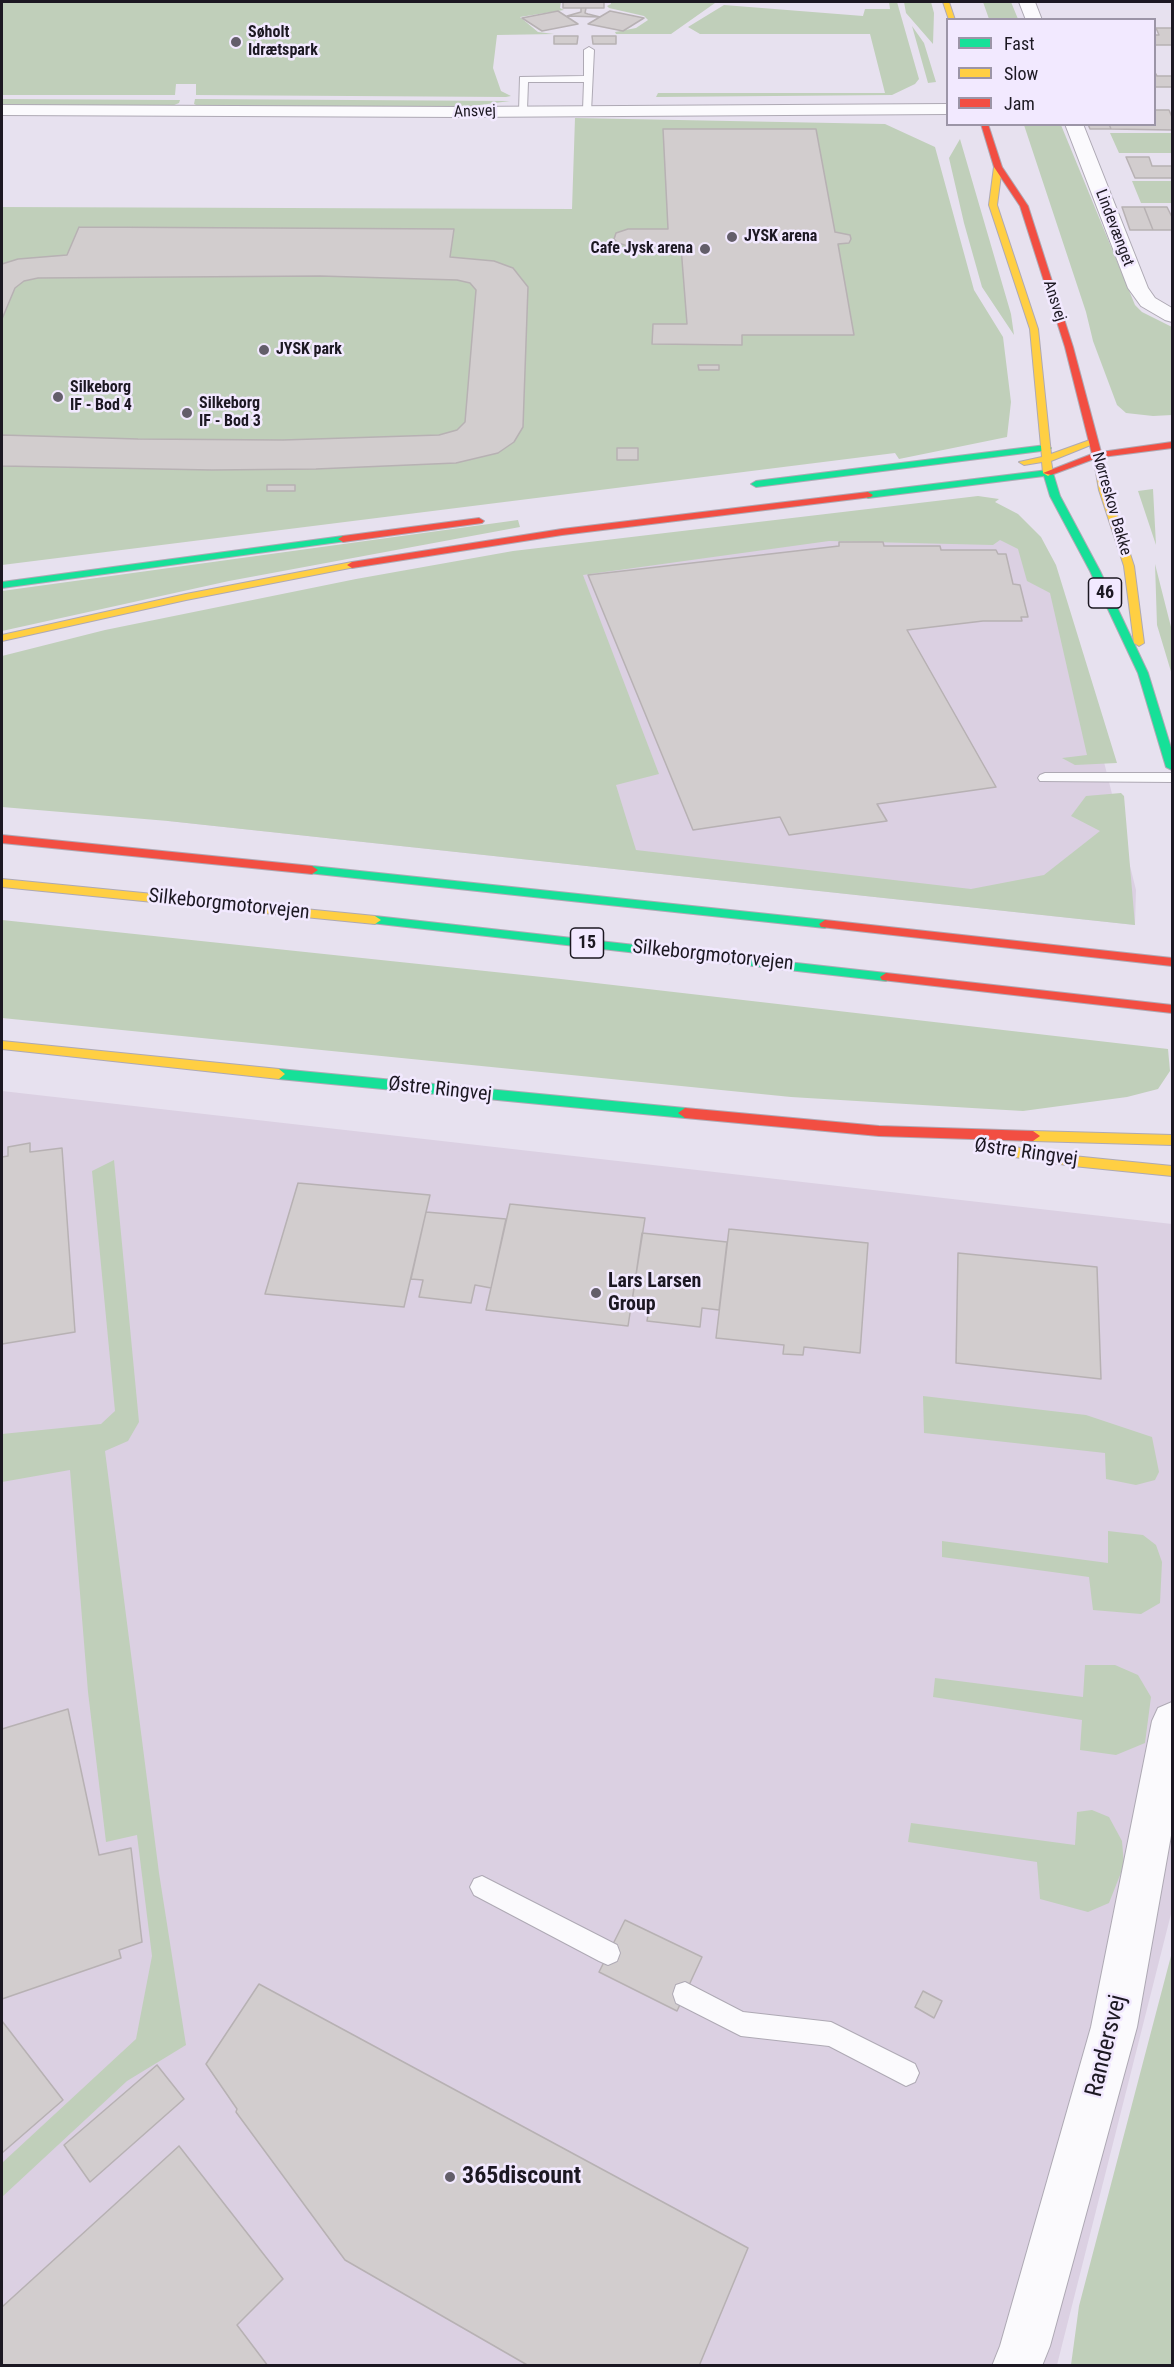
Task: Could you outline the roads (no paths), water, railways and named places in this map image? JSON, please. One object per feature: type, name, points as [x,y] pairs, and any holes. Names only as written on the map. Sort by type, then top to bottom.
[{"type":"main road","points":[[946,2],[951,18]]},
{"type":"main road","name":"Ansvej","points":[[985,126],[998,167],[1024,206],[1069,347],[1097,454]]},
{"type":"main road","name":"Ansvej","points":[[998,167],[993,205],[1034,329],[1047,460]]},
{"type":"main road","points":[[746,486],[1097,454],[1173,433]]},
{"type":"main road","points":[[2,638],[290,576],[406,555],[790,494],[1173,445]]},
{"type":"main road","points":[[1097,454],[1173,457]]},
{"type":"main road","name":"Nørreskov Bakke","points":[[1097,454],[1104,490],[1129,566],[1143,673]]},
{"type":"main road","name":"Nørreskov Bakke","points":[[1047,460],[1055,496],[1095,571],[1143,673],[1169,740],[1173,767]]},
{"type":"main road","points":[[2,585],[498,519]]},
{"type":"main road","name":"15","points":[[2,839],[590,897],[1173,962]]},
{"type":"main road","name":"Silkeborgmotorvejen","points":[[2,883],[448,927],[1173,1009]]},
{"type":"main road","name":"Østre Ringvej","points":[[2,1045],[515,1098],[879,1131],[1173,1140]]},
{"type":"main road","name":"Østre Ringvej","points":[[879,1131],[1073,1161],[1173,1172]]},
{"type":"street","points":[[1027,2],[1033,18]]},
{"type":"street","name":"Ansvej","points":[[2,110],[461,112],[946,109]]},
{"type":"street","name":"Lindevænget","points":[[1075,126],[1138,288],[1148,302],[1173,316]]},
{"type":"street","name":"Randersvej","points":[[1017,2366],[1025,2346],[1114,2027],[1173,1721]]},
{"type":"lane","points":[[588,110],[590,50]]},
{"type":"lane","points":[[522,110],[523,79],[588,79]]},
{"type":"lane","points":[[1045,778],[1173,778]]},
{"type":"lane","points":[[482,1887],[608,1953]]},
{"type":"lane","points":[[685,1994],[741,2024],[831,2034],[906,2073]]},
{"type":"place","name":"Søholt Idrætspark","points":[[236,42]]},
{"type":"place","name":"JYSK arena","points":[[732,237]]},
{"type":"place","name":"Cafe Jysk arena","points":[[705,249]]},
{"type":"place","name":"JYSK park","points":[[264,350]]},
{"type":"place","name":"Silkeborg IF - Bod 4","points":[[58,397]]},
{"type":"place","name":"Silkeborg IF - Bod 3","points":[[187,413]]},
{"type":"place","name":"Lars Larsen Group","points":[[596,1293]]},
{"type":"place","name":"365discount","points":[[450,2177]]}]
